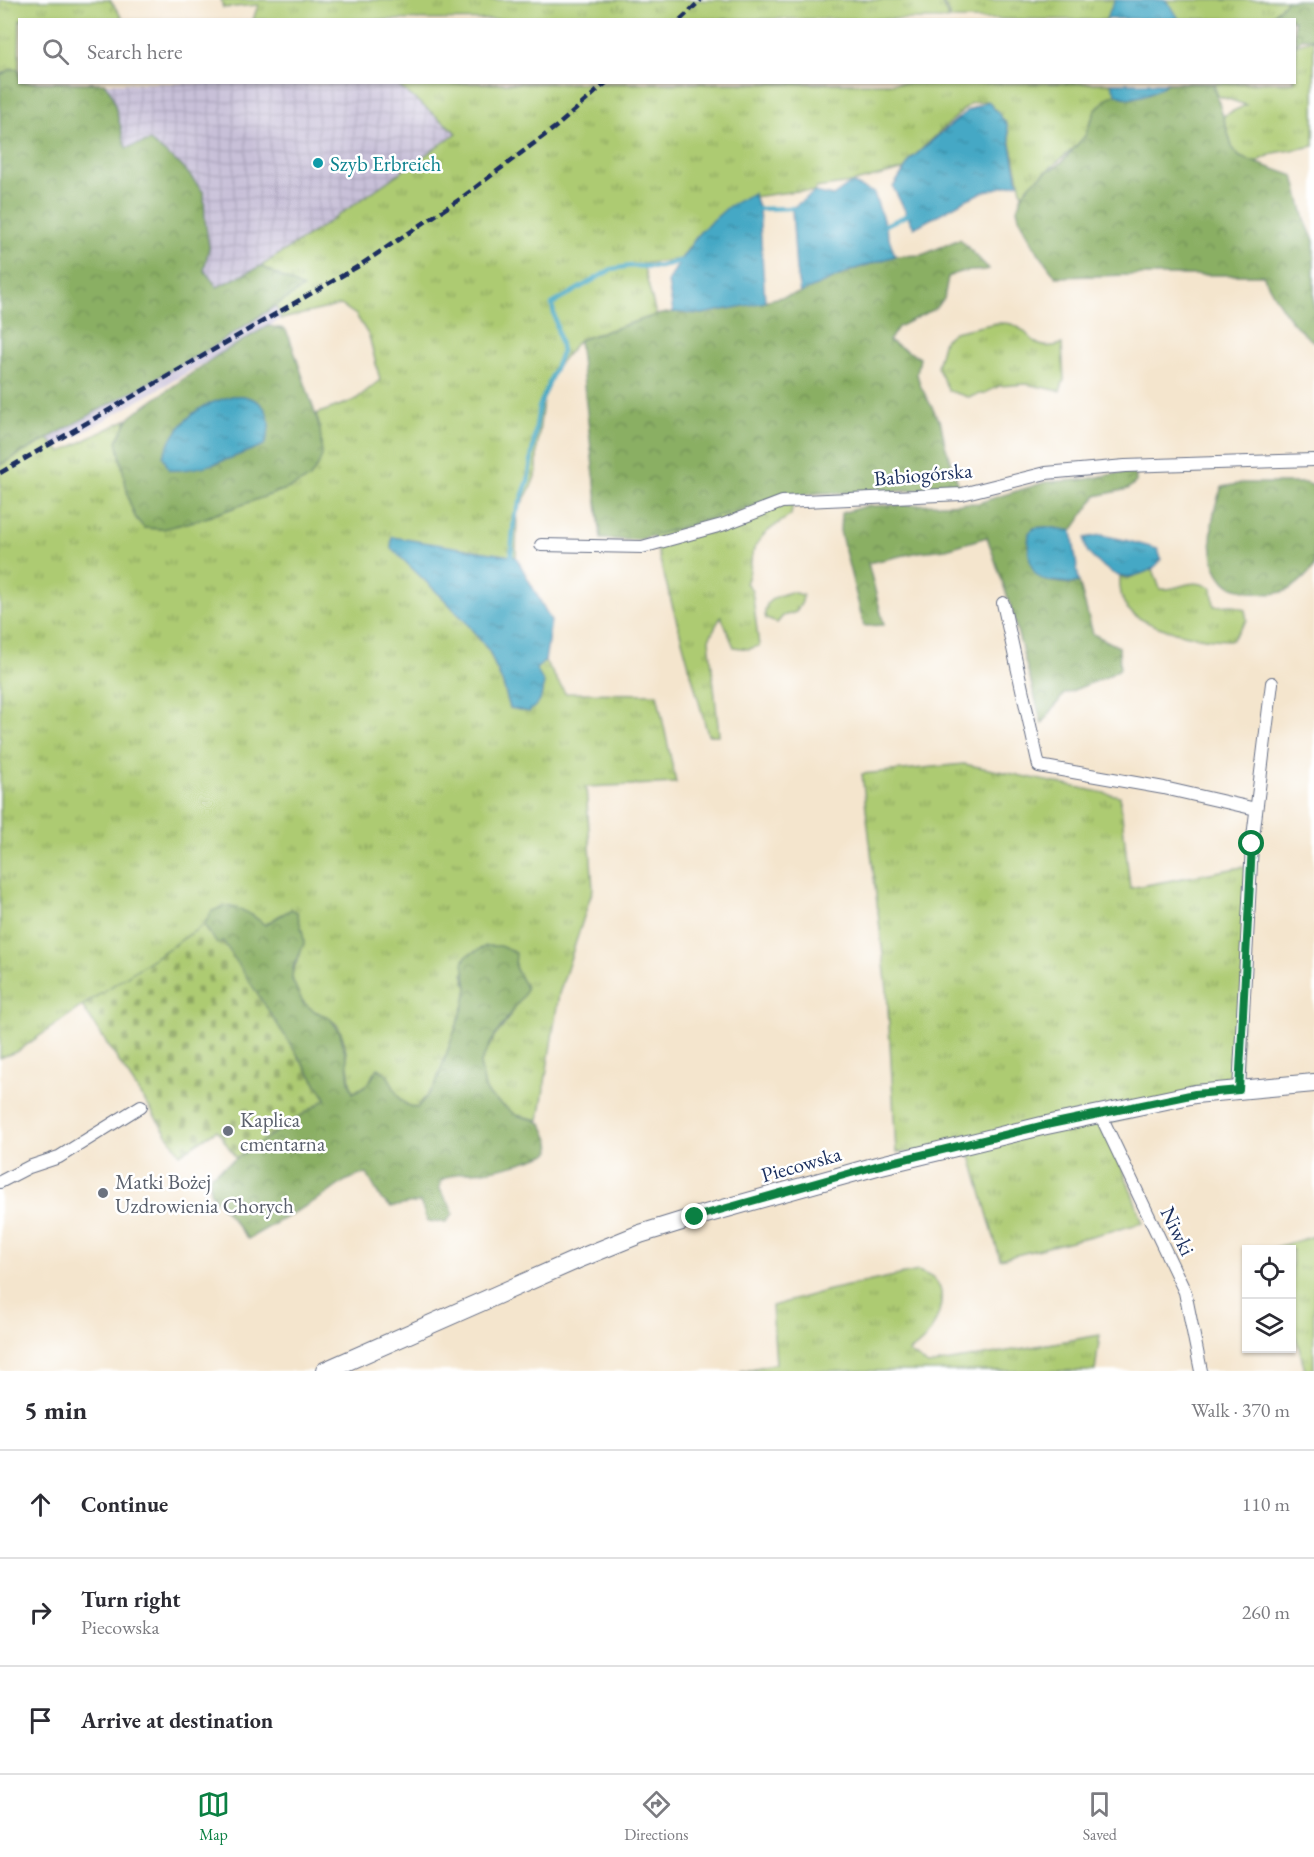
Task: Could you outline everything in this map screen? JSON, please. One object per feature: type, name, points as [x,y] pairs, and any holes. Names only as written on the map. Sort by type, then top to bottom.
[{"type":"street","name":"Babiogórska","points":[[541,545],[642,547],[722,525],[782,502],[962,494],[1046,473],[1125,466],[1314,460]]},
{"type":"street","points":[[1003,603],[1039,766],[1164,788],[1256,809]]},
{"type":"street","points":[[1239,1090],[1252,844],[1272,683]]},
{"type":"street","name":"Piecowska","points":[[325,1371],[576,1260],[640,1234],[695,1217],[876,1166],[1041,1126],[1195,1094],[1314,1083]]},
{"type":"street","points":[[0,1182],[29,1167],[59,1157],[141,1106]]},
{"type":"street","name":"Niwki","points":[[1100,1114],[1185,1292],[1201,1371]]},
{"type":"shaded area","points":[[105,84],[396,84],[458,133],[261,266],[217,287],[204,270],[209,247],[204,193],[126,148],[112,94]]},
{"type":"shaded area","points":[[275,307],[281,319],[0,480],[0,466],[214,346]]},
{"type":"green space","points":[[0,0],[110,0],[122,18],[18,18],[18,69],[12,69],[0,75]]},
{"type":"green space","points":[[221,0],[940,0],[949,18],[254,18],[258,5],[223,8]]},
{"type":"green space","points":[[942,0],[1115,0],[1107,18],[951,18]]},
{"type":"green space","points":[[1164,0],[1287,0],[1271,18],[1177,18]]},
{"type":"green space","points":[[1287,0],[1314,0],[1314,39],[1303,38],[1296,43],[1296,18],[1270,18]]},
{"type":"green space","points":[[1314,39],[1314,146],[1274,153],[1255,163],[1240,157],[1233,150],[1223,116],[1246,105],[1218,96],[1213,84],[1296,84],[1296,45]]},
{"type":"green space","points":[[12,69],[18,69],[18,84],[105,84],[112,94],[126,148],[150,141],[183,167],[204,193],[209,247],[204,270],[217,287],[261,266],[303,288],[214,346],[0,465],[0,75]]},
{"type":"green space","points":[[396,84],[1111,84],[1116,94],[1095,111],[1085,136],[1074,148],[1031,184],[1022,195],[1007,124],[987,101],[971,103],[911,159],[905,169],[851,183],[816,188],[815,192],[797,191],[745,198],[700,232],[681,259],[643,264],[656,315],[579,340],[557,366],[543,401],[537,449],[537,471],[517,512],[516,557],[392,538],[392,548],[465,621],[489,651],[510,708],[535,669],[545,661],[565,693],[657,694],[676,783],[586,787],[593,889],[559,994],[539,1120],[516,1115],[490,1096],[485,1088],[480,1064],[494,1037],[503,1027],[526,988],[515,967],[515,953],[463,974],[467,988],[464,1005],[435,1086],[417,1108],[406,1104],[373,1074],[369,1083],[353,1093],[341,1032],[330,1019],[313,1010],[302,1000],[293,981],[292,974],[303,943],[302,934],[298,923],[282,914],[265,925],[252,915],[212,911],[204,925],[18,1051],[0,1058],[0,465],[48,439],[61,452],[128,419],[117,441],[144,528],[163,529],[202,519],[292,487],[320,428],[316,414],[355,400],[380,380],[369,336],[356,315],[341,305],[281,319],[261,266],[457,133]]},
{"type":"green space","points":[[1166,84],[1213,84],[1233,150],[1240,157],[1294,176],[1305,220],[1314,241],[1314,342],[1291,320],[1263,275],[1056,277],[1035,248],[1017,209],[1022,195],[1031,184],[1060,164],[1085,136],[1095,111],[1107,98],[1116,94],[1128,98],[1155,91]]},
{"type":"green space","points":[[960,239],[989,269],[963,272],[948,277],[944,299],[934,309],[898,327],[889,341],[920,358],[917,374],[920,385],[941,424],[945,445],[959,486],[876,493],[820,493],[778,498],[639,540],[601,539],[579,340],[656,315],[673,312],[703,314],[800,293],[855,269],[895,256],[922,255]]},
{"type":"green space","points":[[996,323],[1018,327],[1038,344],[1044,346],[1062,344],[1064,380],[1060,391],[1026,384],[999,386],[985,393],[968,397],[949,391],[937,367],[944,340],[954,332]]},
{"type":"green space","points":[[268,326],[285,329],[290,339],[320,428],[322,455],[319,464],[310,478],[292,487],[202,519],[163,529],[144,528],[135,517],[129,501],[117,441],[128,419],[218,355]]},
{"type":"green space","points":[[1136,470],[1136,482],[1128,489],[1096,496],[1072,531],[1047,527],[1034,528],[1029,533],[1028,547],[1033,569],[1046,581],[1070,584],[1079,582],[1093,634],[1119,647],[1120,669],[1064,694],[1042,724],[1010,604],[987,537],[946,549],[919,552],[868,563],[884,625],[864,626],[840,531],[841,513],[866,506],[978,503],[1046,482],[1081,480]]},
{"type":"green space","points":[[1243,483],[1305,483],[1314,486],[1314,567],[1299,583],[1284,592],[1267,594],[1237,588],[1226,583],[1218,572],[1214,561],[1211,535],[1218,497],[1222,487]]},
{"type":"green space","points":[[794,496],[791,515],[762,536],[752,555],[750,573],[746,583],[752,590],[759,646],[749,649],[734,647],[721,616],[709,639],[719,735],[708,735],[653,535],[777,498]]},
{"type":"green space","points":[[1153,569],[1160,589],[1197,583],[1204,585],[1212,588],[1214,606],[1233,605],[1245,610],[1247,620],[1232,640],[1192,636],[1147,622],[1136,616],[1125,605],[1121,593],[1120,577],[1129,578]]},
{"type":"green space","points":[[791,592],[803,595],[796,612],[783,616],[777,623],[766,619],[767,604],[780,595]]},
{"type":"green space","points":[[964,764],[1120,796],[1130,888],[1248,866],[1239,1090],[1106,1124],[1143,1223],[1000,1259],[971,1156],[896,1152],[887,990],[862,774]]},
{"type":"green space","points":[[225,906],[246,912],[265,925],[291,909],[297,912],[304,944],[293,967],[292,979],[303,1003],[329,1017],[340,1032],[353,1093],[369,1083],[378,1068],[389,1077],[402,1101],[408,1106],[417,1108],[435,1086],[464,1005],[467,988],[463,963],[466,956],[486,946],[500,946],[516,953],[515,967],[526,988],[524,995],[494,1037],[480,1064],[485,1088],[490,1096],[516,1115],[542,1124],[550,1142],[551,1151],[515,1164],[491,1170],[457,1174],[442,1180],[439,1188],[453,1214],[446,1222],[428,1222],[420,1202],[391,1207],[381,1199],[367,1174],[345,1181],[248,1239],[210,1192],[210,1176],[326,1098],[222,941],[217,945],[204,925],[212,911]]},
{"type":"green space","points":[[204,925],[217,944],[223,941],[326,1099],[236,1158],[217,1130],[180,1154],[82,1006]]},
{"type":"green space","points":[[1314,1236],[1314,1371],[1302,1371],[1305,1370],[1296,1337],[1296,1245],[1284,1245]]},
{"type":"green space","points":[[918,1271],[935,1280],[941,1294],[939,1311],[932,1328],[924,1340],[909,1352],[928,1365],[1100,1335],[1095,1371],[740,1371],[776,1364],[772,1306],[829,1290]]},
{"type":"water","points":[[1115,0],[1165,0],[1178,18],[1106,18]]},
{"type":"water","points":[[1111,84],[1166,84],[1140,96],[1130,98],[1116,94]]},
{"type":"water","points":[[988,101],[1007,124],[1018,183],[986,191],[965,200],[914,228],[893,187],[911,159],[967,111]]},
{"type":"water","points":[[851,183],[874,193],[895,256],[855,269],[800,293],[796,270],[792,208],[815,192],[833,196]]},
{"type":"water","points":[[753,193],[759,209],[765,302],[702,314],[673,312],[668,282],[681,259],[700,232],[729,206]]},
{"type":"water","points":[[232,396],[244,396],[255,400],[265,410],[269,430],[264,445],[205,466],[169,470],[163,456],[180,427],[198,410]]},
{"type":"water","points":[[1047,527],[1072,531],[1079,582],[1047,581],[1035,573],[1030,560],[1029,533],[1034,528]]},
{"type":"water","points":[[1101,535],[1158,549],[1161,559],[1154,568],[1143,573],[1130,577],[1116,575],[1096,561],[1087,550],[1085,538]]},
{"type":"water","points":[[392,537],[516,557],[551,621],[545,661],[536,669],[544,683],[540,701],[529,712],[510,708],[489,651],[465,621],[391,548]]},
{"type":"waterway","points":[[759,209],[792,208]]},
{"type":"waterway","points":[[885,225],[908,215]]},
{"type":"waterway","points":[[511,556],[514,519],[528,481],[539,407],[562,351],[552,304],[612,269],[631,266],[659,267],[680,261]]},
{"type":"railway","points":[[682,18],[701,0]]},
{"type":"railway","points":[[0,473],[357,267],[460,199],[557,126],[605,84]]},
{"type":"place","name":"Szyb Erbreich","points":[[318,163]]},
{"type":"place","name":"Kaplica cmentarna","points":[[228,1131]]},
{"type":"place","name":"Matki Bożej Uzdrowienia Chorych","points":[[103,1193]]},
{"type":"route","points":[[695,1217],[876,1166],[1041,1126],[1195,1094],[1239,1090],[1252,844]]}]
